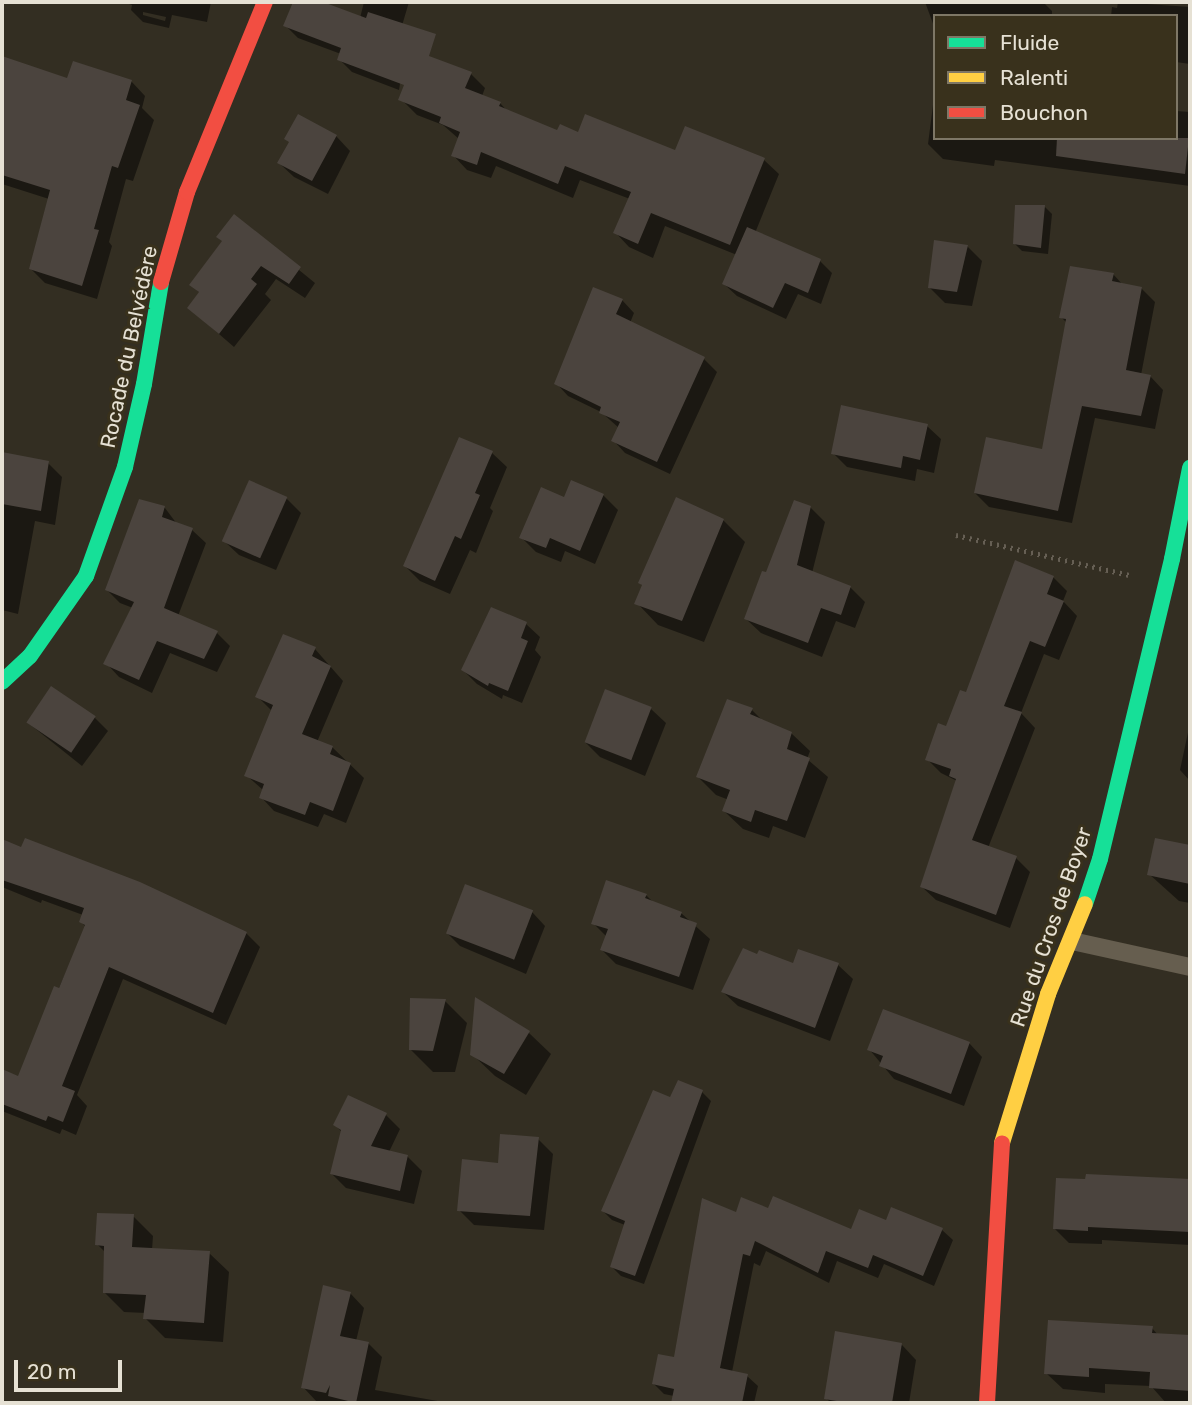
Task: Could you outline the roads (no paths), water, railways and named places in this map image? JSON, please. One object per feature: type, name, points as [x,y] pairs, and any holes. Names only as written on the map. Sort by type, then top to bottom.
[{"type":"street","name":"Rocade du Belvédère","points":[[2,682],[30,656],[86,576],[125,467],[144,384],[158,294],[187,192],[265,2]]},
{"type":"street","name":"Rue du Cros de Boyer","points":[[987,1403],[1001,1198],[1002,1143],[1048,994],[1072,941],[1100,859],[1166,584],[1190,468]]},
{"type":"lane","points":[[1072,941],[1190,967]]}]
